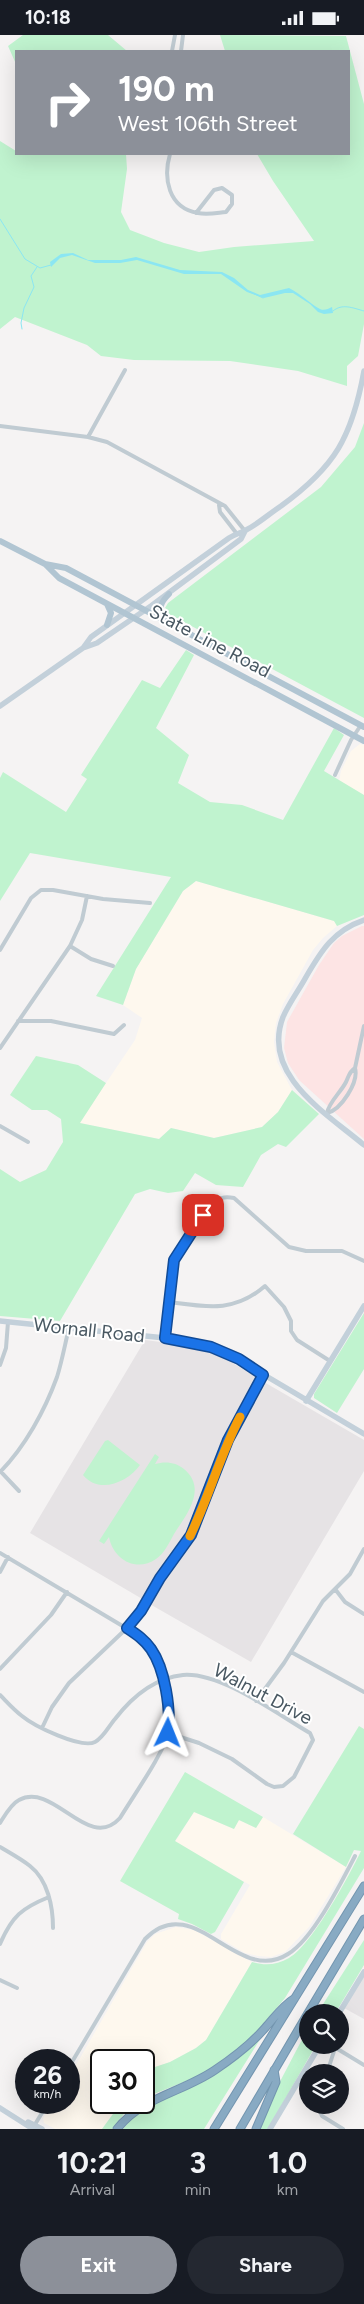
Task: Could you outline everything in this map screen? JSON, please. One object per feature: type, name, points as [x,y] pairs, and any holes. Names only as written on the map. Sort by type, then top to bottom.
[{"type":"highway","points":[[214,2129],[364,1886]]},
{"type":"highway","points":[[313,2004],[364,1919]]},
{"type":"highway","points":[[117,2129],[140,2107],[192,2083],[232,2059],[262,2032],[284,2004],[297,1997]]},
{"type":"highway","points":[[240,2129],[299,2028]]},
{"type":"highway","points":[[256,2129],[276,2082],[274,2070]]},
{"type":"main road","points":[[83,648],[91,637],[106,625],[236,533],[245,531],[303,490],[324,470],[336,455],[349,429],[364,371]]},
{"type":"main road","points":[[0,706],[83,648],[97,643],[169,593],[241,539],[245,531]]},
{"type":"main road","name":"State Line Road","points":[[0,541],[45,564],[66,568],[362,726]]},
{"type":"main road","name":"State Line Road","points":[[45,564],[59,578],[364,741]]},
{"type":"main road","points":[[169,593],[160,609],[161,614],[170,623]]},
{"type":"main road","points":[[106,625],[111,613],[108,604]]},
{"type":"main road","points":[[364,920],[343,929],[325,947],[286,1010],[280,1030],[280,1051],[286,1073],[301,1091],[364,1145]]},
{"type":"main road","points":[[306,1401],[364,1306]]},
{"type":"main road","name":"Wornall Road","points":[[0,1321],[165,1338],[211,1347],[239,1359],[306,1401],[364,1434]]},
{"type":"main road","points":[[344,2004],[364,1972]]},
{"type":"main road","points":[[270,2129],[315,2054]]},
{"type":"main road","points":[[0,2108],[33,2127],[42,2129]]},
{"type":"street","points":[[172,50],[175,35]]},
{"type":"street","points":[[182,50],[183,35]]},
{"type":"street","points":[[174,41],[182,43]]},
{"type":"street","points":[[170,155],[166,169],[169,190],[177,203],[196,213],[226,212],[232,204],[232,195],[222,188],[214,189],[196,213]]},
{"type":"street","points":[[88,437],[125,370]]},
{"type":"street","points":[[0,426],[88,437],[106,442],[208,496],[219,505],[225,506],[245,531]]},
{"type":"street","points":[[219,505],[220,512],[241,539]]},
{"type":"street","points":[[335,775],[354,735],[362,726]]},
{"type":"street","points":[[0,951],[31,898],[41,890],[150,903]]},
{"type":"street","points":[[0,1048],[2,1042],[70,946],[82,920],[87,896]]},
{"type":"street","points":[[70,946],[91,959],[113,966]]},
{"type":"street","points":[[18,1021],[51,1021],[114,1034],[124,1025]]},
{"type":"street","points":[[327,1113],[328,1107],[342,1089],[350,1071],[354,1068],[364,1026]]},
{"type":"street","points":[[0,1126],[28,1142]]},
{"type":"street","points":[[165,1338],[172,1271],[178,1251],[210,1205],[223,1197],[234,1198],[290,1247],[306,1251],[342,1251],[364,1261]]},
{"type":"street","points":[[169,1302],[197,1306],[229,1306],[246,1300],[265,1286],[284,1307],[291,1321],[291,1331],[297,1340],[330,1361]]},
{"type":"street","points":[[0,1365],[6,1348],[8,1322]]},
{"type":"street","points":[[19,1491],[0,1472],[25,1441],[52,1390],[68,1328]]},
{"type":"street","points":[[42,1728],[52,1707],[69,1683],[127,1628],[141,1611],[160,1578],[191,1535],[228,1440],[263,1375]]},
{"type":"street","points":[[256,1701],[291,1652],[323,1601],[350,1574],[364,1549]]},
{"type":"street","points":[[0,1553],[141,1637],[151,1649],[163,1680],[169,1706],[168,1733],[120,1818],[110,1826],[98,1828],[41,1798],[28,1797],[19,1800],[0,1823]]},
{"type":"street","points":[[0,1572],[8,1557]]},
{"type":"street","points":[[335,1589],[345,1602],[364,1614]]},
{"type":"street","points":[[0,1669],[51,1615],[67,1592]]},
{"type":"street","points":[[291,1652],[364,1692]]},
{"type":"street","name":"Walnut Drive","points":[[0,1695],[21,1716],[42,1728],[80,1743],[93,1743],[101,1737],[130,1702],[153,1684],[184,1675],[207,1677],[256,1701],[310,1733],[313,1738],[294,1777],[289,1783],[279,1786],[267,1785],[232,1759],[199,1743],[168,1733]]},
{"type":"street","points":[[0,1847],[32,1867],[49,1897],[53,1928]]},
{"type":"street","points":[[80,2049],[145,1939],[158,1928],[176,1924],[192,1927],[245,1956],[258,1961],[281,1958],[297,1947],[334,1896],[355,1856]]},
{"type":"street","points":[[0,1944],[6,1929],[20,1911],[49,1897]]},
{"type":"street","points":[[0,1980],[16,1988]]},
{"type":"street","points":[[346,2054],[364,2065]]},
{"type":"street","points":[[33,2127],[41,2114]]},
{"type":"street","points":[[321,2114],[343,2129]]},
{"type":"shaded area","points":[[360,744],[364,745],[364,795],[339,781],[341,771],[351,751]]},
{"type":"shaded area","points":[[196,881],[334,921],[337,926],[313,950],[283,1004],[276,1023],[274,1042],[277,1062],[292,1090],[278,1112],[262,1127],[214,1138],[171,1128],[159,1139],[79,1123],[135,1040],[142,1018],[123,1005],[136,969],[183,891]]},
{"type":"shaded area","points":[[364,926],[364,1139],[299,1080],[288,1063],[284,1048],[287,1022],[319,965],[334,943],[342,936]]},
{"type":"shaded area","points":[[145,1340],[191,1346],[206,1351],[229,1361],[258,1378],[228,1434],[190,1532],[144,1600],[30,1533]]},
{"type":"shaded area","points":[[264,1382],[364,1440],[364,1471],[251,1662],[148,1603],[192,1539],[226,1452],[243,1416]]},
{"type":"shaded area","points":[[194,1812],[234,1829],[239,1820],[256,1828],[263,1817],[346,1867],[309,1927],[285,1952],[271,1957],[258,1956],[245,1953],[221,1939],[221,1934],[250,1885],[175,1842]]},
{"type":"shaded area","points":[[176,1927],[194,1930],[252,1962],[206,2040],[196,2048],[170,2062],[155,2067],[155,2049],[90,2049],[90,2114],[113,2114],[102,2129],[55,2129],[44,2123],[43,2118],[46,2114],[80,2114],[80,2058],[147,1942],[155,1934]]},
{"type":"shaded area","points":[[364,1975],[364,2019],[349,2011],[349,2004],[346,2004]]},
{"type":"green space","points":[[23,35],[108,35],[126,50],[15,50],[15,62],[8,46]]},
{"type":"green space","points":[[220,35],[346,36],[350,50],[225,50]]},
{"type":"green space","points":[[350,51],[364,104],[364,324],[358,356],[347,366],[347,386],[298,371],[230,361],[134,360],[101,356],[87,345],[15,317],[0,329],[0,141],[15,150],[15,155],[126,155],[127,169],[121,212],[130,230],[164,243],[199,252],[234,247],[314,241],[258,155],[350,155]]},
{"type":"green space","points":[[364,423],[364,718],[169,614],[165,608],[168,603],[321,487],[355,447]]},
{"type":"green space","points":[[186,650],[194,655],[156,728],[189,755],[178,783],[210,802],[242,805],[283,820],[334,728],[344,735],[324,771],[364,795],[364,915],[337,926],[334,921],[196,881],[183,891],[136,969],[123,1005],[96,996],[171,877],[30,853],[0,901],[0,778],[3,772],[66,812],[87,779],[81,775],[142,680],[160,688]]},
{"type":"green space","points":[[36,1056],[78,1065],[106,1083],[80,1123],[159,1139],[171,1128],[214,1138],[262,1127],[278,1112],[292,1090],[319,1114],[286,1147],[278,1144],[261,1155],[243,1187],[216,1185],[195,1173],[183,1191],[168,1193],[150,1189],[135,1194],[60,1321],[0,1316],[0,1169],[20,1182],[46,1170],[63,1142],[61,1119],[47,1110],[32,1110],[10,1095]]},
{"type":"green space","points":[[364,1313],[364,1369],[337,1413],[314,1398],[314,1394]]},
{"type":"green space","points":[[108,1440],[140,1465],[121,1481],[105,1485],[97,1484],[83,1475],[105,1441]]},
{"type":"green space","points":[[155,1454],[159,1457],[155,1464],[170,1463],[184,1469],[191,1477],[195,1493],[189,1510],[161,1554],[148,1563],[141,1565],[133,1564],[115,1552],[109,1537],[104,1544],[99,1541]]},
{"type":"green space","points":[[359,1726],[364,1729],[364,1868],[285,1998],[251,2039],[206,2073],[155,2094],[155,2067],[170,2062],[196,2048],[206,2040],[252,1962],[262,1964],[275,1963],[289,1958],[298,1951],[319,1925],[361,1851],[354,1850],[346,1867],[293,1834]]},
{"type":"green space","points":[[185,1772],[263,1817],[256,1828],[239,1820],[234,1829],[194,1812],[175,1841],[244,1882],[215,1932],[211,1934],[178,1919],[179,1914],[120,1881]]},
{"type":"green space","points":[[364,1940],[364,1965],[341,2004],[323,2004]]},
{"type":"green space","points":[[264,2033],[204,2129],[123,2129],[139,2114],[155,2114],[155,2103],[208,2079]]},
{"type":"green space","points":[[299,2045],[299,2054],[311,2054],[305,2064],[299,2064],[299,2075],[268,2129],[260,2129],[274,2093]]},
{"type":"green space","points":[[113,2114],[124,2114],[112,2129],[102,2129]]},
{"type":"water","points":[[73,253],[88,260],[121,260],[136,257],[180,270],[222,272],[234,278],[248,290],[260,295],[289,288],[320,309],[324,310],[332,307],[333,313],[324,314],[318,312],[310,304],[293,293],[264,298],[247,292],[221,274],[184,274],[137,260],[120,263],[95,263],[72,255],[60,258],[51,267],[50,262],[61,254]]},
{"type":"waterway","points":[[0,219],[25,259],[40,268],[51,265]]},
{"type":"waterway","points":[[22,329],[21,323],[24,308],[34,287],[31,276],[37,267]]},
{"type":"waterway","points":[[248,291],[263,298]]},
{"type":"waterway","points":[[333,311],[340,307],[364,311]]},
{"type":"slow traffic","points":[[190,1536],[213,1481],[220,1457],[240,1417]]},
{"type":"route","points":[[168,1733],[170,1720],[169,1706],[163,1680],[154,1655],[141,1637],[127,1628],[141,1611],[160,1578],[191,1535],[213,1481],[220,1457],[263,1375],[239,1359],[211,1347],[165,1338],[174,1260],[178,1251],[203,1215]]}]
